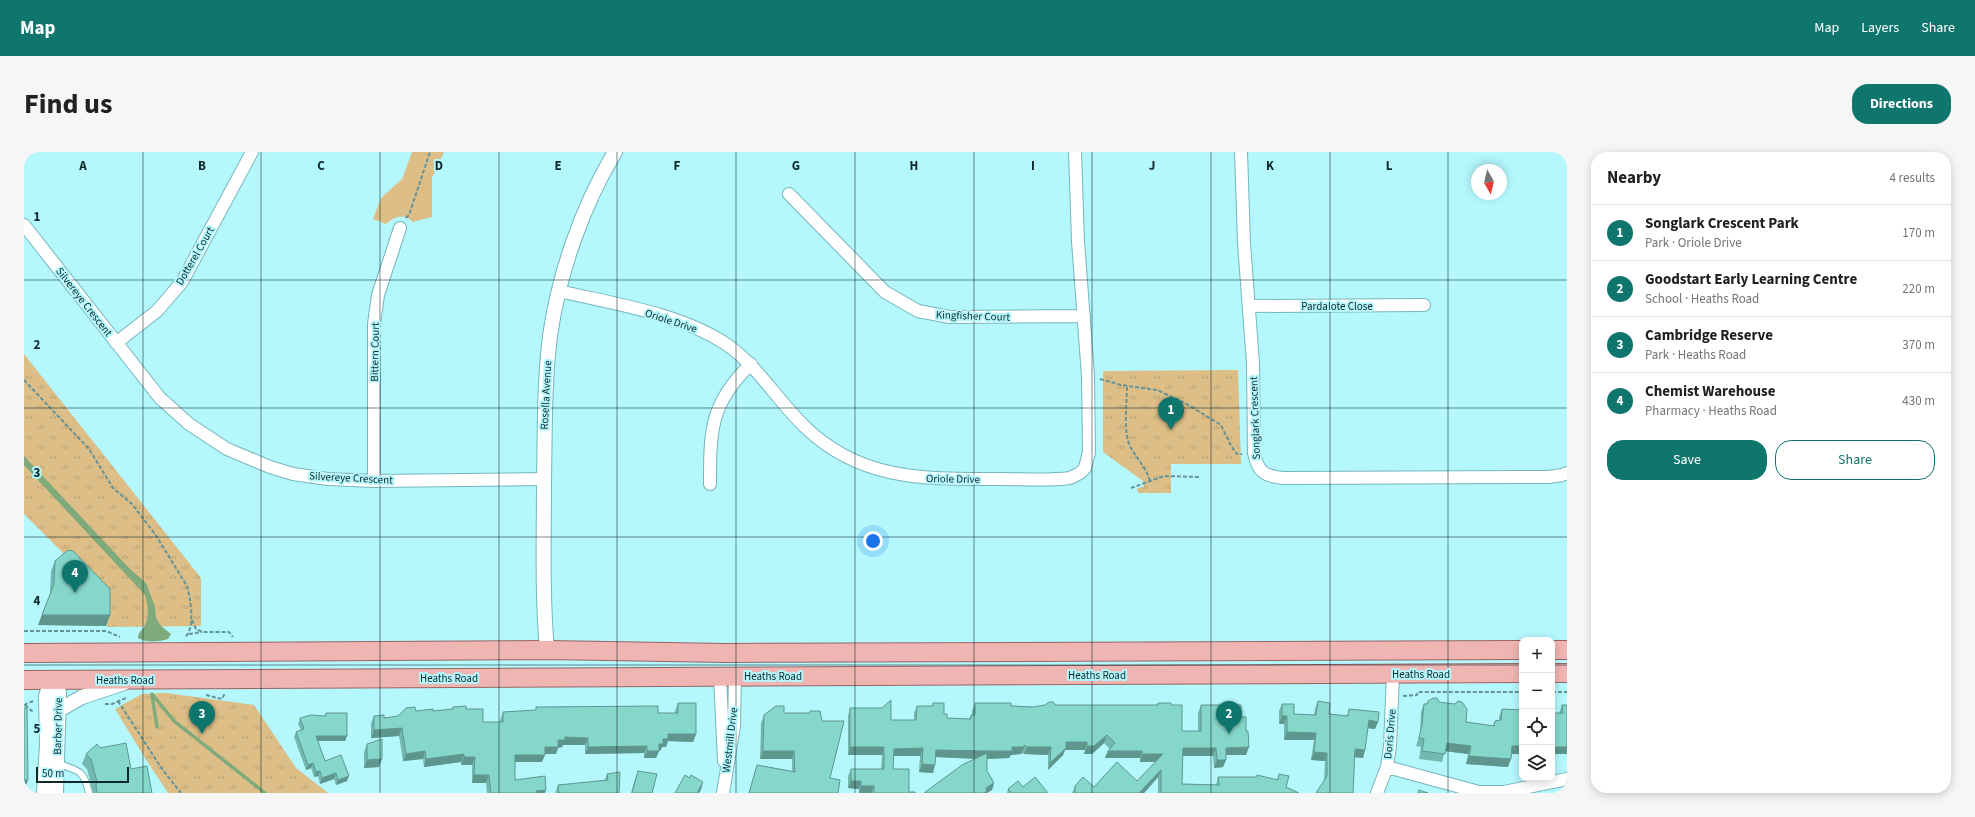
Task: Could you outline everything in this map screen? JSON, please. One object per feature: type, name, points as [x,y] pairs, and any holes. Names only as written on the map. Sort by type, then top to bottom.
[{"type":"main road","points":[[24,653],[130,652],[181,646],[726,653],[1519,650]]},
{"type":"main road","points":[[547,650],[547,677]]},
{"type":"main road","points":[[1555,650],[1567,650]]},
{"type":"main road","points":[[1394,674],[1397,651]]},
{"type":"main road","points":[[46,653],[51,680]]},
{"type":"main road","points":[[726,653],[728,676]]},
{"type":"main road","name":"Heaths Road","points":[[24,680],[1519,673]]},
{"type":"main road","points":[[1555,673],[1567,673]]},
{"type":"street","name":"Dotterel Court","points":[[116,343],[157,311],[182,282],[252,152]]},
{"type":"street","name":"Rosella Avenue","points":[[547,650],[544,566],[544,479],[545,405],[550,335],[559,291],[583,218],[597,185],[615,152]]},
{"type":"street","name":"Oriole Drive","points":[[559,291],[679,321],[712,336],[751,364],[806,428],[848,457],[881,470],[897,475],[928,479],[1064,479],[1080,473],[1088,462],[1089,452],[1088,376],[1079,248],[1075,152]]},
{"type":"street","name":"Songlark Crescent","points":[[1241,152],[1244,243],[1250,306],[1253,363],[1254,445],[1259,469],[1267,475],[1284,478],[1549,477],[1567,473]]},
{"type":"street","name":"Kingfisher Court","points":[[789,194],[885,292],[918,311],[950,317],[1084,316]]},
{"type":"street","name":"Silvereye Crescent","points":[[24,225],[116,343],[172,410],[206,437],[249,460],[293,474],[328,479],[374,481],[544,479]]},
{"type":"street","name":"Bittern Court","points":[[374,481],[374,324],[378,295],[400,228]]},
{"type":"street","name":"Pardalote Close","points":[[1250,306],[1424,306]]},
{"type":"street","points":[[710,484],[711,436],[716,413],[728,390],[751,364]]},
{"type":"street","name":"Doris Drive","points":[[1377,793],[1387,767],[1394,697],[1394,674]]},
{"type":"street","name":"Westmill Drive","points":[[723,793],[726,780],[728,676]]},
{"type":"street","name":"Barber Drive","points":[[44,793],[52,762],[59,710],[58,687],[51,680],[46,696],[52,762],[56,793]]},
{"type":"street","points":[[59,710],[82,697],[132,680]]},
{"type":"street","points":[[1387,767],[1479,792],[1504,792],[1567,779]]},
{"type":"lane","points":[[52,762],[79,772],[85,776],[89,793]]},
{"type":"path","points":[[400,228],[409,214],[430,152]]},
{"type":"path","points":[[1088,376],[1127,387],[1148,388],[1171,396],[1212,418],[1221,425],[1231,446],[1237,454],[1242,454],[1242,445],[1254,445]]},
{"type":"path","points":[[24,380],[89,449],[113,488],[132,504],[155,534],[187,586],[192,619],[196,629],[203,632]]},
{"type":"path","points":[[1127,387],[1127,438],[1130,446],[1146,470],[1150,481]]},
{"type":"path","points":[[1131,488],[1169,476],[1199,477]]},
{"type":"path","points":[[181,646],[188,634],[192,619]]},
{"type":"path","points":[[24,631],[106,631],[120,637]]},
{"type":"path","points":[[188,634],[203,632],[229,632]]},
{"type":"path","points":[[1394,697],[1417,696],[1418,692],[1519,692]]},
{"type":"path","points":[[1555,692],[1567,692]]},
{"type":"path","points":[[118,701],[162,769],[181,793]]},
{"type":"green space","points":[[412,152],[444,152],[432,178],[432,217],[413,222],[406,217],[396,217],[386,224],[373,219],[381,198],[402,179]]},
{"type":"green space","points":[[24,354],[201,578],[201,626],[107,627],[107,597],[24,514]]},
{"type":"green space","points":[[1238,370],[1241,464],[1171,464],[1171,493],[1138,493],[1137,488],[1144,487],[1143,481],[1103,452],[1103,371]]},
{"type":"green space","points":[[166,693],[254,705],[296,768],[328,793],[168,793],[115,709],[142,694]]},
{"type":"shaded area","points":[[24,456],[129,568],[146,583],[155,607],[156,618],[161,626],[171,634],[168,639],[153,642],[138,638],[139,633],[146,623],[148,615],[145,595],[24,465]]},
{"type":"building","points":[[68,550],[73,551],[110,589],[110,615],[42,615],[54,584],[55,561]]},
{"type":"building","points":[[1433,698],[1437,698],[1439,702],[1455,704],[1458,701],[1462,702],[1467,709],[1466,722],[1494,726],[1495,721],[1501,720],[1502,709],[1519,710],[1519,746],[1512,746],[1511,759],[1469,756],[1471,746],[1447,743],[1445,754],[1422,751],[1424,739],[1419,738],[1424,704],[1427,704],[1428,701]]},
{"type":"building","points":[[891,700],[891,720],[916,720],[917,706],[933,706],[933,703],[944,703],[944,714],[947,714],[947,718],[971,719],[971,715],[975,715],[975,703],[1011,703],[1011,706],[1033,707],[1045,705],[1049,702],[1053,702],[1056,705],[1158,705],[1158,703],[1171,703],[1171,705],[1182,705],[1182,731],[1201,731],[1201,705],[1241,705],[1241,717],[1246,717],[1246,731],[1248,731],[1249,747],[1226,748],[1226,760],[1217,760],[1216,748],[1183,748],[1182,784],[1219,785],[1218,777],[1257,777],[1257,775],[1278,780],[1279,774],[1289,776],[1286,787],[1299,793],[1161,793],[1161,770],[1139,793],[1076,793],[1075,786],[1083,777],[1094,787],[1117,762],[1137,781],[1163,754],[1142,754],[1142,751],[1108,751],[1115,743],[1107,735],[1094,746],[1087,746],[1087,742],[1066,742],[1066,748],[1050,763],[1051,747],[1027,747],[1025,745],[1023,747],[1012,747],[1012,751],[936,750],[935,765],[922,764],[923,748],[894,749],[893,769],[909,769],[909,792],[915,793],[874,793],[874,786],[861,786],[861,781],[851,781],[851,769],[884,769],[884,747],[850,747],[850,708],[882,708]]},
{"type":"building","points":[[1318,701],[1330,703],[1329,714],[1348,716],[1349,709],[1379,712],[1378,722],[1369,720],[1365,750],[1355,749],[1353,793],[1316,793],[1327,776],[1327,753],[1314,752],[1316,733],[1287,732],[1287,716],[1282,716],[1282,704],[1294,704],[1294,714],[1316,715]]},
{"type":"building","points":[[678,703],[696,703],[696,734],[668,734],[668,739],[663,739],[663,744],[659,744],[659,751],[647,751],[647,746],[588,747],[588,738],[565,737],[565,740],[558,740],[558,747],[545,747],[545,755],[515,755],[515,780],[545,776],[546,790],[536,791],[536,793],[491,793],[489,775],[474,775],[475,757],[464,757],[464,754],[426,759],[425,751],[406,754],[402,728],[374,730],[374,716],[384,715],[384,718],[398,716],[406,708],[415,707],[416,711],[433,709],[433,711],[466,706],[466,709],[483,709],[483,722],[503,722],[503,712],[536,710],[536,707],[658,706],[658,713],[678,713]]},
{"type":"building","points":[[1562,705],[1567,705],[1567,747],[1555,747],[1555,713],[1563,713]]},
{"type":"building","points":[[776,706],[784,706],[784,713],[810,713],[810,711],[820,711],[822,721],[844,721],[830,778],[840,780],[838,793],[749,793],[757,765],[795,772],[794,751],[763,751],[764,715]]},
{"type":"building","points":[[24,708],[27,708],[28,780],[24,780]]},
{"type":"building","points":[[326,713],[347,713],[347,736],[316,736],[325,761],[341,755],[349,776],[338,780],[336,773],[322,778],[320,771],[316,772],[313,763],[308,765],[296,732],[304,729],[300,718],[311,715],[326,716]]},
{"type":"building","points":[[382,739],[382,759],[367,760],[367,744]]},
{"type":"building","points":[[126,743],[131,769],[147,766],[152,793],[97,793],[97,782],[91,759],[86,754],[97,744],[100,748]]},
{"type":"building","points":[[987,753],[987,771],[994,783],[986,788],[987,791],[984,793],[924,793],[962,765]]},
{"type":"building","points":[[638,771],[657,774],[652,793],[632,793]]},
{"type":"building","points":[[620,772],[619,793],[559,793],[558,785],[608,780],[607,774]]},
{"type":"building","points":[[685,775],[690,778],[691,775],[703,782],[697,793],[675,793]]},
{"type":"building","points":[[1035,777],[1048,793],[1012,793],[1008,789],[1018,781],[1023,787]]},
{"type":"building","points":[[1419,790],[1428,793],[1418,793]]},
{"type":"waterway","points":[[152,694],[174,721],[265,793]]},
{"type":"waterway","points":[[152,695],[157,727]]},
{"type":"place","name":"Songlark Crescent Park","points":[[1171,430]]},
{"type":"place","name":"Chemist Warehouse","points":[[75,593]]},
{"type":"place","name":"Cambridge Reserve","points":[[202,734]]},
{"type":"place","name":"Goodstart Early Learning Centre","points":[[1229,734]]}]
